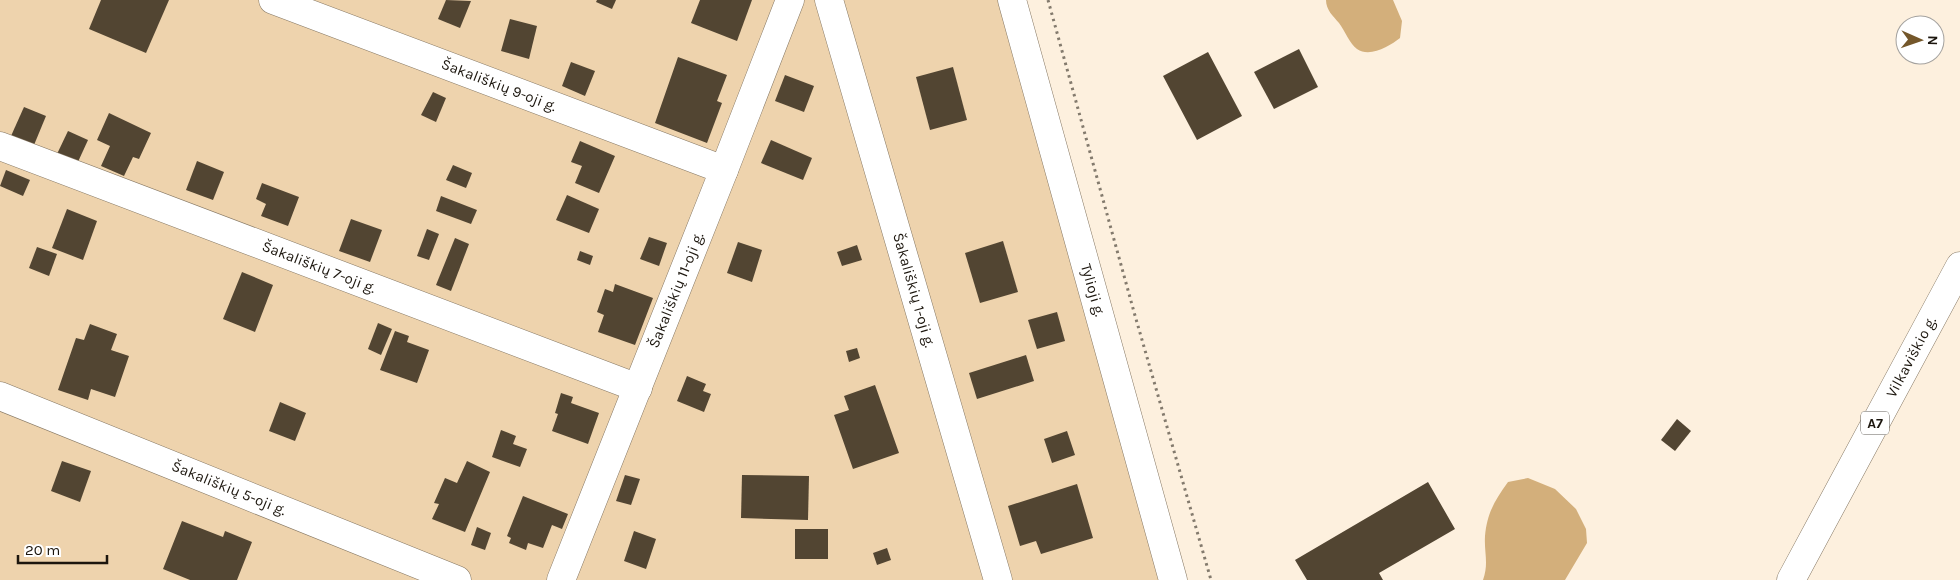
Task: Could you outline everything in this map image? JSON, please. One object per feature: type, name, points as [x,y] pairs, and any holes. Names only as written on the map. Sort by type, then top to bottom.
[{"type":"main road","name":"Šakališkių 9-oji g.","points":[[273,0],[724,170]]},
{"type":"main road","name":"Šakališkių 11-oji g.","points":[[561,580],[790,0]]},
{"type":"main road","name":"Šakališkių 1-oji g.","points":[[829,0],[998,580]]},
{"type":"main road","name":"Tylioji g.","points":[[1012,0],[1173,580]]},
{"type":"main road","name":"Šakališkių 7-oji g.","points":[[0,146],[638,388]]},
{"type":"main road","name":"Vilkaviškio g.","points":[[1791,580],[1960,266]]},
{"type":"main road","name":"Šakališkių 5-oji g.","points":[[0,396],[458,580]]},
{"type":"path","points":[[1048,0],[1134,312],[1211,580]]},
{"type":"shaded area","points":[[0,0],[1012,0],[1173,580],[0,580]]},
{"type":"shaded area","points":[[1326,0],[1393,0],[1402,21],[1400,38],[1374,52],[1357,49],[1330,13]]},
{"type":"shaded area","points":[[1528,478],[1555,489],[1576,509],[1586,529],[1587,543],[1565,580],[1483,580],[1486,568],[1486,528],[1492,507],[1508,482]]},
{"type":"building","points":[[101,0],[169,0],[146,53],[89,29]]},
{"type":"building","points":[[446,0],[471,1],[460,28],[438,19]]},
{"type":"building","points":[[597,0],[616,0],[612,9],[596,2]]},
{"type":"building","points":[[700,0],[752,0],[737,41],[691,23]]},
{"type":"building","points":[[510,19],[537,26],[529,59],[501,51]]},
{"type":"building","points":[[1299,49],[1318,87],[1274,109],[1254,72]]},
{"type":"building","points":[[1208,52],[1242,116],[1197,140],[1163,76]]},
{"type":"building","points":[[678,57],[727,75],[717,101],[722,103],[707,143],[655,123]]},
{"type":"building","points":[[571,62],[595,71],[585,96],[562,86]]},
{"type":"building","points":[[953,67],[967,120],[930,130],[916,77]]},
{"type":"building","points":[[785,75],[814,86],[804,112],[775,101]]},
{"type":"building","points":[[433,92],[446,98],[436,122],[421,115]]},
{"type":"building","points":[[24,107],[46,116],[34,145],[11,136]]},
{"type":"building","points":[[109,113],[151,133],[139,159],[133,157],[124,176],[101,166],[110,146],[97,140]]},
{"type":"building","points":[[68,131],[88,140],[77,164],[57,154]]},
{"type":"building","points":[[771,140],[812,158],[803,180],[761,163]]},
{"type":"building","points":[[580,141],[615,156],[599,193],[575,183],[582,166],[571,162]]},
{"type":"building","points":[[197,161],[224,172],[213,200],[186,190]]},
{"type":"building","points":[[453,165],[472,173],[466,188],[446,180]]},
{"type":"building","points":[[6,170],[30,180],[23,196],[0,186]]},
{"type":"building","points":[[262,183],[299,197],[288,226],[261,216],[266,204],[256,199]]},
{"type":"building","points":[[567,195],[599,209],[589,233],[556,220]]},
{"type":"building","points":[[441,196],[477,210],[471,224],[436,211]]},
{"type":"building","points":[[67,209],[97,221],[83,260],[52,248]]},
{"type":"building","points":[[351,219],[382,230],[370,262],[339,251]]},
{"type":"building","points":[[427,229],[439,234],[429,260],[417,256]]},
{"type":"building","points":[[649,237],[667,243],[659,266],[640,259]]},
{"type":"building","points":[[455,238],[469,244],[451,291],[436,285]]},
{"type":"building","points":[[1003,241],[1018,292],[980,303],[965,253]]},
{"type":"building","points":[[738,242],[762,250],[752,282],[727,273]]},
{"type":"building","points":[[857,245],[862,260],[842,266],[837,252]]},
{"type":"building","points":[[37,247],[57,254],[49,276],[29,268]]},
{"type":"building","points":[[580,251],[593,256],[590,265],[577,260]]},
{"type":"building","points":[[242,272],[273,285],[255,332],[223,319]]},
{"type":"building","points":[[615,284],[653,298],[635,345],[598,332],[604,315],[597,312],[605,289],[613,292]]},
{"type":"building","points":[[1057,312],[1065,341],[1037,349],[1028,320]]},
{"type":"building","points":[[378,323],[392,329],[381,355],[368,349]]},
{"type":"building","points":[[90,324],[117,334],[111,350],[129,356],[115,397],[91,389],[88,400],[58,390],[76,338],[84,340]]},
{"type":"building","points":[[395,331],[409,336],[407,342],[429,350],[417,383],[380,370]]},
{"type":"building","points":[[857,348],[860,358],[849,362],[846,351]]},
{"type":"building","points":[[1026,355],[1034,381],[977,399],[969,373]]},
{"type":"building","points":[[687,376],[706,384],[703,391],[711,394],[704,412],[677,401]]},
{"type":"building","points":[[875,385],[899,453],[853,469],[834,415],[849,410],[844,396]]},
{"type":"building","points":[[561,393],[573,397],[571,403],[599,413],[588,444],[552,431],[558,414],[555,413]]},
{"type":"building","points":[[280,402],[306,413],[295,441],[269,431]]},
{"type":"building","points":[[1677,419],[1691,431],[1675,451],[1661,440]]},
{"type":"building","points":[[501,430],[516,436],[513,444],[527,449],[520,467],[492,457]]},
{"type":"building","points":[[1067,431],[1075,455],[1052,463],[1044,439]]},
{"type":"building","points":[[62,461],[91,471],[80,502],[51,491]]},
{"type":"building","points":[[467,461],[490,472],[465,532],[432,519],[439,504],[434,503],[445,478],[457,483]]},
{"type":"building","points":[[625,475],[640,479],[631,505],[616,501]]},
{"type":"building","points":[[742,475],[809,476],[808,520],[741,518]]},
{"type":"building","points":[[1428,482],[1455,529],[1379,573],[1383,580],[1307,580],[1295,560]]},
{"type":"building","points":[[1077,484],[1093,538],[1041,554],[1036,541],[1020,546],[1008,506]]},
{"type":"building","points":[[523,496],[568,514],[562,529],[552,525],[543,548],[528,543],[526,550],[509,543],[511,538],[507,536]]},
{"type":"building","points":[[182,521],[223,537],[225,531],[252,542],[237,580],[190,580],[163,569]]},
{"type":"building","points":[[477,527],[491,533],[485,550],[471,545]]},
{"type":"building","points":[[795,529],[828,529],[828,559],[795,559]]},
{"type":"building","points":[[634,531],[656,539],[646,569],[624,561]]},
{"type":"building","points":[[887,548],[891,560],[877,565],[873,553]]}]
